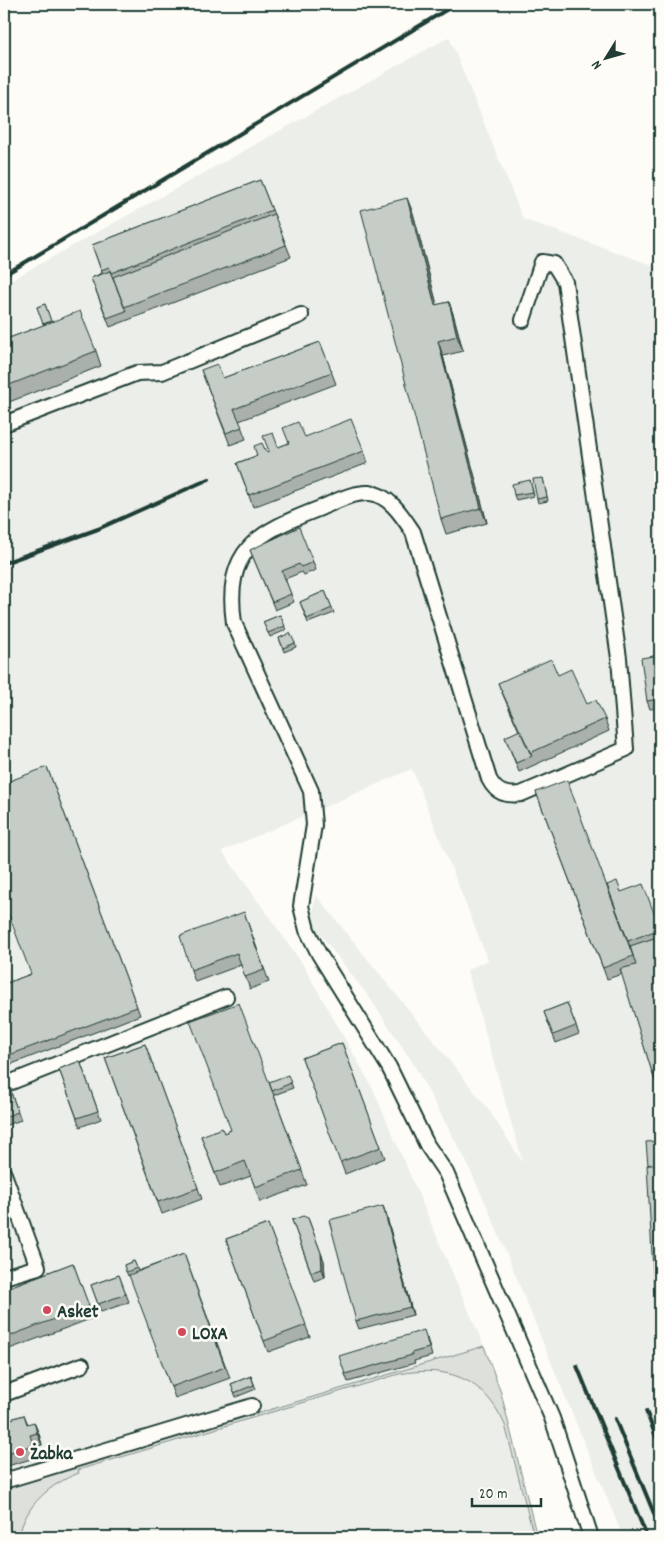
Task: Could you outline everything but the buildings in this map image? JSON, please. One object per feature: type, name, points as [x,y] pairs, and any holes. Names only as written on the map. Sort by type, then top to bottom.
[{"type":"lane","points":[[523,320],[542,262],[554,264],[565,282],[619,658],[626,749],[521,794],[507,795],[495,788],[489,779],[413,532],[401,513],[385,498],[369,493],[352,496],[281,523],[261,535],[235,568],[230,597],[234,623],[311,791],[314,825],[301,906],[307,930],[319,954],[389,1067],[427,1145],[446,1173],[552,1418],[591,1537]]},
{"type":"lane","points":[[4,424],[137,373],[162,372],[301,315]]},
{"type":"lane","points":[[4,1085],[226,997]]},
{"type":"lane","points":[[4,1174],[38,1267],[4,1277]]},
{"type":"lane","points":[[4,1394],[82,1365]]},
{"type":"lane","points":[[4,1481],[252,1406]]},
{"type":"shaded area","points":[[449,37],[523,219],[660,268],[660,1537],[623,1537],[487,1206],[464,1157],[413,1063],[369,997],[310,921],[316,895],[486,1106],[523,1163],[467,970],[488,960],[412,769],[222,851],[302,963],[372,1087],[484,1346],[501,1393],[537,1537],[4,1537],[4,284]]},
{"type":"shaded area","points":[[484,1346],[501,1393],[537,1537],[534,1537],[505,1425],[496,1409],[475,1386],[462,1379],[449,1374],[417,1372],[399,1374],[78,1470],[79,1473],[58,1483],[40,1497],[27,1515],[19,1537],[4,1537],[4,1489]]},
{"type":"railway","points":[[4,275],[456,4]]},
{"type":"railway","points":[[4,563],[98,529],[209,479]]},
{"type":"railway","points":[[577,1366],[647,1537]]},
{"type":"railway","points":[[646,1411],[660,1447]]},
{"type":"railway","points":[[615,1419],[660,1528]]},
{"type":"place","name":"Asket","points":[[47,1310]]},
{"type":"place","name":"LOXA","points":[[182,1332]]},
{"type":"place","name":"Żabka","points":[[20,1452]]}]
